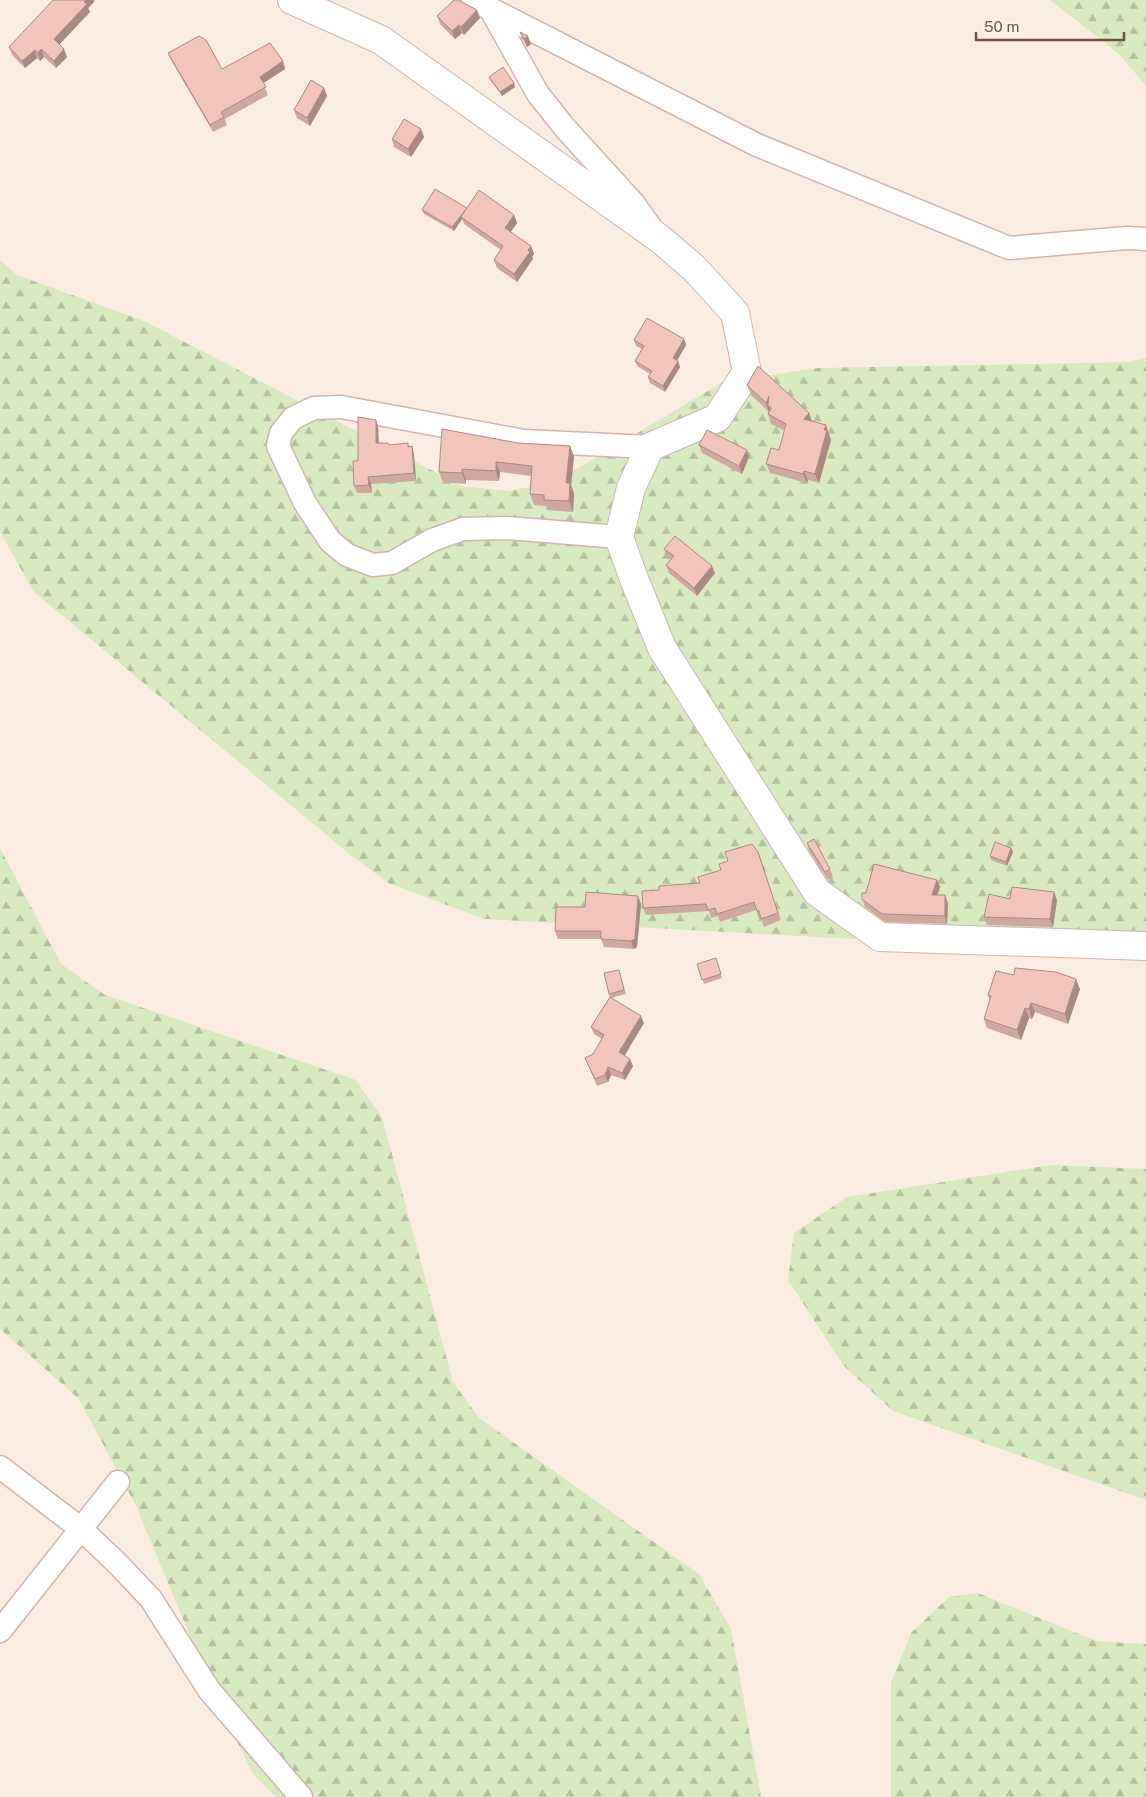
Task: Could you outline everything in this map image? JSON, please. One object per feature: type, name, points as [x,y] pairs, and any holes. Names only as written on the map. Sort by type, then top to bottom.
[{"type":"street","points":[[292,0],[381,40],[660,239],[694,268],[735,313],[747,372],[717,418],[650,447],[524,440],[341,407],[314,408],[293,418],[281,433],[278,446],[305,504],[330,541],[347,555],[373,565],[392,563],[432,540],[463,529],[507,528],[619,537]]},
{"type":"street","points":[[482,2],[538,94],[565,128],[634,204],[660,239]]},
{"type":"street","points":[[482,2],[757,146],[1009,248],[1127,238],[1146,239]]},
{"type":"street","points":[[650,447],[631,488],[619,537],[662,648],[817,892],[880,937],[1146,946]]},
{"type":"street","points":[[0,1467],[81,1529],[118,1563],[151,1599],[209,1690],[301,1797]]},
{"type":"street","points":[[0,1632],[118,1482]]},
{"type":"green space","points":[[1050,0],[1146,0],[1146,86],[1119,54]]},
{"type":"green space","points":[[0,260],[17,275],[144,321],[462,486],[508,491],[555,482],[723,382],[818,368],[1128,362],[1146,358],[1146,961],[928,943],[485,919],[390,884],[352,856],[34,592],[0,532]]},
{"type":"green space","points":[[0,848],[61,964],[105,995],[356,1080],[382,1117],[453,1382],[479,1418],[699,1574],[731,1629],[761,1797],[276,1797],[253,1774],[213,1692],[137,1508],[79,1399],[0,1329]]},
{"type":"green space","points":[[1051,1165],[1146,1169],[1146,1500],[893,1411],[844,1366],[788,1280],[794,1233],[847,1197]]},
{"type":"green space","points":[[978,1593],[1096,1641],[1146,1644],[1146,1797],[891,1797],[891,1683],[911,1633],[949,1597]]},
{"type":"building","points":[[53,0],[86,0],[84,2],[87,4],[54,39],[64,49],[54,61],[41,49],[38,53],[35,50],[22,61],[9,47]]},
{"type":"building","points":[[454,0],[458,0],[477,10],[461,27],[459,25],[452,31],[437,16]]},
{"type":"building","points":[[520,32],[528,36],[524,39]]},
{"type":"building","points":[[199,36],[206,40],[222,69],[270,43],[283,61],[260,77],[266,87],[221,112],[224,117],[210,125],[168,53]]},
{"type":"building","points":[[503,67],[514,83],[500,92],[489,77]]},
{"type":"building","points":[[311,80],[324,88],[307,118],[294,110]]},
{"type":"building","points":[[404,119],[421,129],[408,149],[392,139]]},
{"type":"building","points":[[435,189],[467,208],[452,227],[422,210]]},
{"type":"building","points":[[479,190],[514,215],[505,228],[531,246],[528,250],[530,252],[514,274],[494,260],[503,246],[461,217]]},
{"type":"building","points":[[647,318],[684,339],[673,358],[678,361],[663,386],[648,377],[652,371],[635,361],[644,346],[634,340]]},
{"type":"building","points":[[758,366],[809,413],[804,419],[826,425],[824,430],[827,430],[815,474],[804,471],[803,474],[766,464],[771,448],[779,450],[786,424],[768,414],[771,408],[768,405],[769,396],[766,403],[747,385]]},
{"type":"building","points":[[358,417],[376,420],[376,443],[388,443],[389,445],[408,443],[408,447],[412,446],[414,473],[368,477],[369,485],[354,486],[353,461],[358,461]]},
{"type":"building","points":[[442,429],[518,443],[570,446],[566,483],[570,483],[569,501],[544,500],[544,495],[530,494],[532,466],[496,462],[496,471],[462,469],[462,473],[439,472]]},
{"type":"building","points":[[707,430],[747,450],[739,466],[699,445]]},
{"type":"building","points":[[675,536],[712,566],[694,588],[666,565],[674,556],[664,549]]},
{"type":"building","points":[[814,839],[830,869],[825,872],[807,843]]},
{"type":"building","points":[[995,842],[1011,848],[1006,862],[990,856]]},
{"type":"building","points":[[752,844],[758,852],[778,913],[761,919],[754,902],[717,914],[715,908],[708,910],[706,904],[643,908],[642,891],[659,890],[659,886],[700,883],[698,877],[721,870],[719,864],[728,861],[725,852]]},
{"type":"building","points":[[874,864],[937,880],[932,895],[945,895],[945,916],[882,914],[862,899],[862,893],[866,893]]},
{"type":"building","points":[[1012,887],[1054,892],[1050,919],[984,917],[989,894],[1010,899]]},
{"type":"building","points":[[586,892],[638,896],[635,939],[631,941],[601,939],[601,931],[555,931],[556,907],[585,907]]},
{"type":"building","points":[[716,958],[721,974],[702,980],[697,964]]},
{"type":"building","points":[[1015,968],[1056,972],[1076,979],[1065,1014],[1031,1003],[1029,1009],[1025,1008],[1017,1030],[984,1019],[991,996],[988,995],[996,971],[1014,975]]},
{"type":"building","points":[[619,970],[624,990],[609,994],[604,973]]},
{"type":"building","points":[[610,997],[641,1016],[619,1052],[630,1059],[622,1073],[608,1067],[605,1075],[595,1079],[585,1058],[593,1054],[604,1035],[591,1027]]}]
